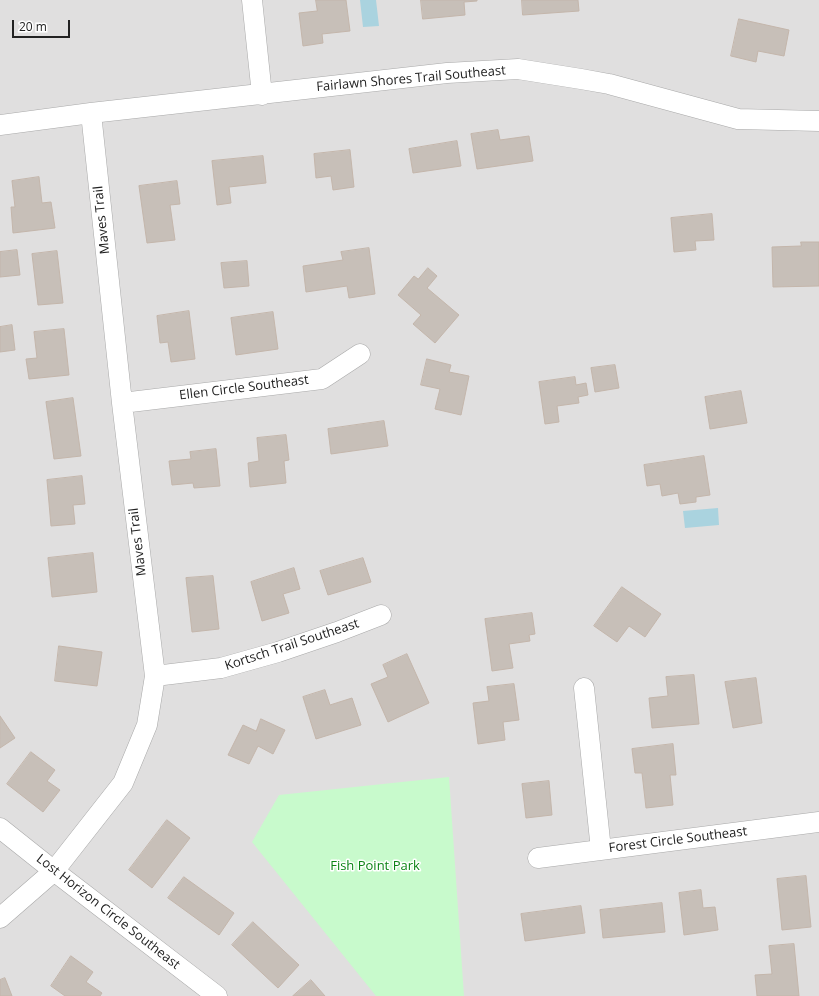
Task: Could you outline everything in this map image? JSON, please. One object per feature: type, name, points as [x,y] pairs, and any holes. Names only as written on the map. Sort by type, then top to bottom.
[{"type":"street","points":[[252,0],[262,94]]},
{"type":"street","name":"Fairlawn Shores Trail Southeast","points":[[0,125],[91,113],[447,73],[518,69],[609,84],[738,119],[819,121]]},
{"type":"street","name":"Maves Trail","points":[[0,918],[54,871],[123,783],[147,725],[155,676],[122,403],[91,113]]},
{"type":"street","name":"Ellen Circle Southeast","points":[[122,403],[322,379],[360,354]]},
{"type":"street","name":"Kortsch Trail Southeast","points":[[155,676],[221,668],[285,650],[381,615]]},
{"type":"street","points":[[584,688],[601,850]]},
{"type":"street","name":"Forest Circle Southeast","points":[[538,858],[819,822]]},
{"type":"street","name":"Lost Horizon Circle Southeast","points":[[0,828],[216,996]]},
{"type":"shaded area","points":[[0,0],[819,0],[819,996],[0,996]]},
{"type":"green space","name":"Fish Point Park","points":[[449,777],[464,996],[376,996],[252,842],[279,795]]},
{"type":"water","points":[[360,0],[376,0],[379,26],[363,27]]},
{"type":"water","points":[[718,508],[719,525],[685,528],[683,511]]},
{"type":"building","points":[[316,0],[346,0],[350,31],[322,34],[323,43],[303,46],[299,13],[317,11]]},
{"type":"building","points":[[421,0],[477,1],[464,2],[465,15],[423,19]]},
{"type":"building","points":[[522,0],[578,0],[579,11],[523,15]]},
{"type":"building","points":[[739,19],[789,30],[784,56],[758,51],[756,62],[731,56]]},
{"type":"building","points":[[498,130],[500,140],[529,136],[533,161],[477,169],[471,134]]},
{"type":"building","points":[[457,141],[461,166],[413,173],[409,149]]},
{"type":"building","points":[[350,150],[354,187],[333,190],[331,176],[316,178],[314,154]]},
{"type":"building","points":[[263,156],[266,183],[229,187],[231,203],[217,205],[212,161]]},
{"type":"building","points":[[39,177],[42,203],[51,202],[55,228],[13,233],[11,207],[15,207],[12,181]]},
{"type":"building","points":[[177,181],[180,204],[170,205],[175,240],[147,243],[139,186]]},
{"type":"building","points":[[712,214],[714,240],[695,241],[696,250],[674,252],[671,218]]},
{"type":"building","points":[[801,242],[819,242],[819,286],[773,287],[772,247],[801,246]]},
{"type":"building","points":[[369,248],[375,294],[349,298],[347,286],[306,292],[303,266],[343,260],[341,252]]},
{"type":"building","points":[[17,250],[20,275],[0,277],[0,252]]},
{"type":"building","points":[[57,251],[63,303],[38,305],[32,254]]},
{"type":"building","points":[[247,261],[249,286],[224,288],[221,263]]},
{"type":"building","points":[[428,268],[437,276],[427,288],[459,315],[435,343],[413,324],[421,315],[398,295],[414,276],[418,279]]},
{"type":"building","points":[[189,311],[195,359],[171,362],[168,342],[160,343],[157,316]]},
{"type":"building","points":[[273,312],[278,349],[236,355],[231,318]]},
{"type":"building","points":[[12,325],[15,350],[0,352],[0,327]]},
{"type":"building","points":[[64,329],[69,375],[29,379],[26,359],[37,358],[34,332]]},
{"type":"building","points":[[427,359],[451,365],[449,372],[469,376],[461,415],[435,409],[440,389],[421,385]]},
{"type":"building","points":[[615,365],[619,388],[595,392],[591,368]]},
{"type":"building","points":[[575,377],[576,385],[586,383],[588,395],[578,397],[579,403],[557,406],[559,422],[545,424],[539,382]]},
{"type":"building","points":[[741,391],[747,423],[710,429],[705,397]]},
{"type":"building","points":[[73,398],[81,456],[54,459],[46,402]]},
{"type":"building","points":[[384,421],[388,446],[331,454],[328,429]]},
{"type":"building","points":[[286,435],[289,460],[284,461],[286,483],[250,487],[248,463],[259,461],[257,438]]},
{"type":"building","points":[[216,449],[220,486],[194,488],[193,483],[172,485],[169,461],[191,459],[190,452]]},
{"type":"building","points":[[704,456],[710,495],[696,497],[696,502],[680,504],[678,493],[662,496],[660,484],[647,486],[644,465]]},
{"type":"building","points":[[82,476],[85,504],[73,505],[75,524],[51,526],[47,480]]},
{"type":"building","points":[[93,553],[97,592],[52,597],[48,558]]},
{"type":"building","points":[[363,558],[371,582],[328,595],[320,571]]},
{"type":"building","points":[[294,568],[300,589],[283,594],[289,613],[262,621],[251,582]]},
{"type":"building","points":[[213,576],[219,629],[192,632],[186,578]]},
{"type":"building","points":[[622,587],[661,614],[645,637],[629,626],[617,642],[594,626]]},
{"type":"building","points":[[532,613],[535,634],[529,635],[530,641],[509,644],[513,668],[492,671],[485,619]]},
{"type":"building","points":[[59,646],[102,652],[97,686],[55,681]]},
{"type":"building","points":[[407,654],[429,703],[388,722],[371,684],[388,677],[383,665]]},
{"type":"building","points":[[694,675],[699,724],[652,728],[649,698],[668,696],[666,677]]},
{"type":"building","points":[[756,678],[762,723],[733,728],[725,682]]},
{"type":"building","points":[[514,684],[519,720],[503,722],[505,740],[478,744],[473,703],[489,701],[487,687]]},
{"type":"building","points":[[325,690],[330,705],[352,698],[361,725],[316,739],[303,697]]},
{"type":"building","points":[[0,716],[15,738],[0,748]]},
{"type":"building","points":[[261,719],[285,730],[273,754],[258,746],[249,764],[228,755],[243,725],[256,731]]},
{"type":"building","points":[[673,744],[676,775],[670,775],[673,805],[646,808],[642,773],[635,773],[632,749]]},
{"type":"building","points":[[31,752],[55,770],[47,781],[60,790],[43,812],[7,784]]},
{"type":"building","points":[[549,781],[552,815],[526,818],[522,784]]},
{"type":"building","points":[[167,820],[190,838],[152,888],[129,870]]},
{"type":"building","points":[[806,876],[811,927],[782,930],[777,879]]},
{"type":"building","points":[[184,877],[234,913],[219,935],[168,898]]},
{"type":"building","points":[[701,890],[703,908],[715,907],[718,930],[684,935],[679,893]]},
{"type":"building","points":[[662,903],[665,932],[603,938],[600,910]]},
{"type":"building","points":[[581,906],[585,933],[525,941],[521,914]]},
{"type":"building","points":[[253,922],[299,965],[278,988],[232,945]]},
{"type":"building","points":[[794,944],[799,996],[757,996],[755,975],[772,974],[769,946]]},
{"type":"building","points":[[71,956],[93,972],[86,982],[102,993],[100,996],[65,996],[51,986]]},
{"type":"building","points":[[5,978],[12,996],[0,996],[0,980]]},
{"type":"building","points":[[311,980],[325,996],[293,996]]}]
